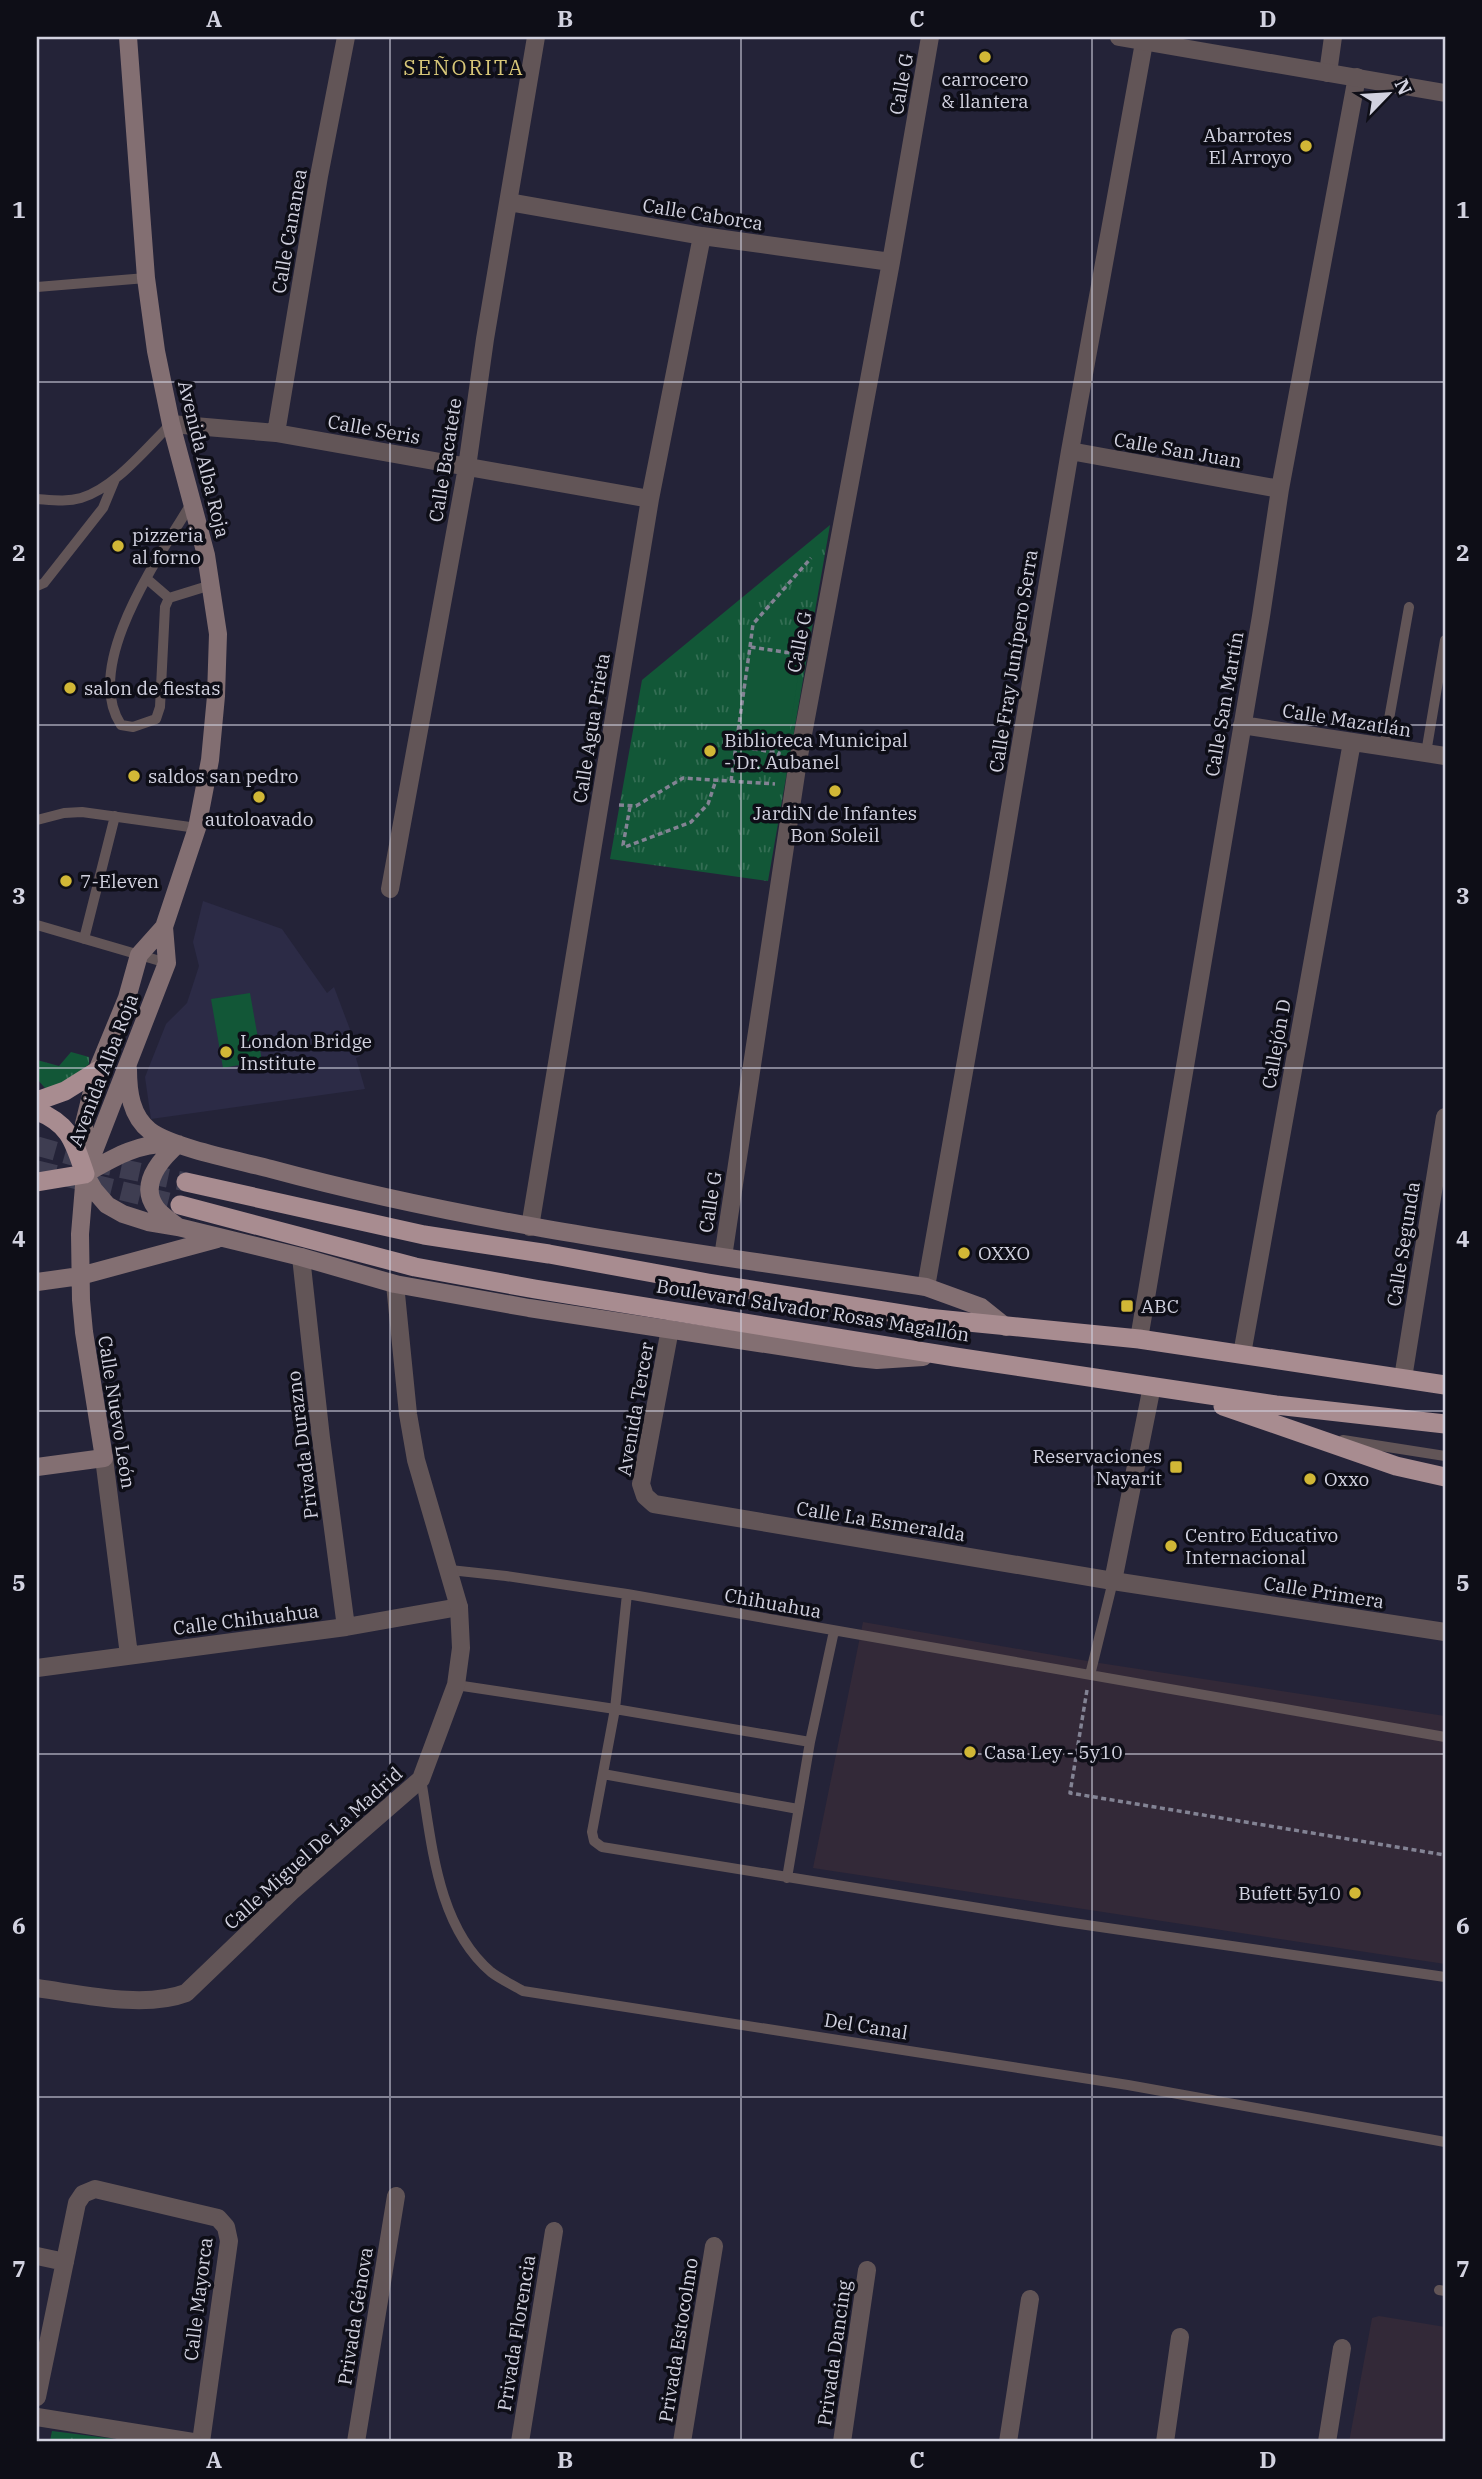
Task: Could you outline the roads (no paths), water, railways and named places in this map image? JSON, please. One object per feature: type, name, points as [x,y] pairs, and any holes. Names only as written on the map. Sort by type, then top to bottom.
[{"type":"highway","points":[[37,1101],[65,1091],[97,1071]]},
{"type":"highway","points":[[37,1111],[53,1117],[65,1128],[74,1143],[85,1174],[37,1182]]},
{"type":"highway","name":"Boulevard Salvador Rosas Magallón","points":[[186,1182],[424,1235],[913,1315],[1006,1327],[1139,1339],[1445,1385]]},
{"type":"highway","name":"Boulevard Salvador Rosas Magallón","points":[[180,1205],[415,1267],[955,1357],[1276,1405],[1445,1424]]},
{"type":"highway","points":[[1176,1390],[1396,1466],[1445,1477]]},
{"type":"main road","name":"Avenida Alba Roja","points":[[85,1174],[167,963],[164,927],[197,828],[210,760],[216,696],[218,634],[211,585],[193,499],[171,424],[156,351],[146,278],[128,37]]},
{"type":"main road","name":"Avenida Alba Roja","points":[[85,1174],[84,1124],[97,1071],[127,998],[139,955],[164,927]]},
{"type":"main road","points":[[128,1062],[129,1096],[141,1121],[163,1139],[178,1144],[353,1192],[530,1227],[926,1287],[981,1307],[1006,1327]]},
{"type":"main road","points":[[178,1144],[145,1145],[122,1153],[85,1174],[94,1191],[107,1205],[123,1214],[301,1257],[395,1284],[529,1308],[877,1360],[955,1357]]},
{"type":"main road","points":[[178,1144],[160,1160],[155,1169],[150,1195],[156,1209],[178,1227]]},
{"type":"main road","name":"Calle Nuevo León","points":[[85,1174],[81,1205],[80,1276],[84,1332],[104,1458]]},
{"type":"main road","points":[[37,1282],[80,1276],[220,1238]]},
{"type":"main road","points":[[37,1467],[104,1458]]},
{"type":"street","name":"Calle Cananea","points":[[276,433],[319,176],[346,37]]},
{"type":"street","name":"Calle Bacatete","points":[[390,889],[467,467],[485,339],[536,37]]},
{"type":"street","name":"Calle G","points":[[723,1257],[794,785],[930,37]]},
{"type":"street","points":[[1119,37],[1144,39],[1445,93]]},
{"type":"street","points":[[1328,73],[1334,37]]},
{"type":"street","name":"Calle Fray Junípero Serra","points":[[926,1287],[1144,39]]},
{"type":"street","name":"Calle San Martín","points":[[1139,1339],[1280,489],[1357,78]]},
{"type":"street","name":"Calle Caborca","points":[[509,202],[702,236],[891,261]]},
{"type":"street","name":"Calle Agua Prieta","points":[[530,1227],[650,499],[702,236]]},
{"type":"street","name":"Calle Seris","points":[[171,424],[276,433],[650,499]]},
{"type":"street","name":"Calle San Juan","points":[[1070,451],[1280,489]]},
{"type":"street","name":"Calle Mazatlán","points":[[1242,725],[1445,756]]},
{"type":"street","name":"Callejón D","points":[[1242,1354],[1352,742]]},
{"type":"street","name":"Calle Segunda","points":[[1403,1378],[1445,1117]]},
{"type":"street","name":"Privada Durazno","points":[[301,1257],[346,1627]]},
{"type":"street","name":"Calle Miguel De La Madrid","points":[[37,1988],[108,1998],[169,2000],[186,1993],[292,1892],[421,1779],[456,1685],[461,1648],[459,1607],[416,1460],[408,1413],[395,1284]]},
{"type":"street","name":"Avenida Tercer","points":[[645,1496],[641,1484],[670,1329]]},
{"type":"street","points":[[1113,1581],[1152,1385]]},
{"type":"street","name":"Calle Nuevo León","points":[[104,1458],[129,1655]]},
{"type":"street","name":"Calle La Esmeralda","points":[[645,1496],[654,1504],[1113,1581]]},
{"type":"street","name":"Calle Primera","points":[[1113,1581],[1445,1632]]},
{"type":"street","name":"Calle Chihuahua","points":[[37,1668],[346,1627],[459,1607]]},
{"type":"street","name":"Calle Mayorca","points":[[37,2397],[77,2203],[83,2194],[95,2189],[218,2218],[226,2227],[229,2241],[201,2442]]},
{"type":"street","name":"Privada Génova","points":[[356,2442],[396,2196]]},
{"type":"street","name":"Privada Florencia","points":[[520,2442],[554,2231]]},
{"type":"street","name":"Privada Estocolmo","points":[[682,2442],[715,2246]]},
{"type":"street","points":[[37,2256],[65,2262]]},
{"type":"street","name":"Privada Dancing","points":[[842,2442],[867,2270]]},
{"type":"street","points":[[1009,2442],[1030,2299]]},
{"type":"street","points":[[1165,2442],[1180,2337]]},
{"type":"street","points":[[1327,2442],[1342,2348]]},
{"type":"street","points":[[37,2417],[193,2442]]},
{"type":"lane","points":[[37,287],[146,278]]},
{"type":"lane","points":[[37,499],[82,498],[97,491],[115,479],[171,424]]},
{"type":"lane","points":[[37,586],[44,583],[103,508],[115,479]]},
{"type":"lane","points":[[193,499],[121,630],[113,657],[110,702],[121,725],[133,727],[156,719],[160,707],[164,607],[169,598],[211,585]]},
{"type":"lane","points":[[147,579],[169,598]]},
{"type":"lane","points":[[1384,747],[1409,607]]},
{"type":"lane","points":[[1426,753],[1445,640]]},
{"type":"lane","points":[[37,820],[64,813],[82,812],[197,828]]},
{"type":"lane","points":[[85,939],[115,816]]},
{"type":"lane","points":[[37,925],[167,963]]},
{"type":"lane","points":[[1306,1435],[1445,1456]]},
{"type":"lane","name":"Chihuahua","points":[[450,1570],[627,1594],[1445,1737]]},
{"type":"lane","points":[[1090,1675],[1113,1581]]},
{"type":"lane","points":[[627,1594],[615,1709],[592,1832],[594,1841],[602,1847],[1059,1921],[1445,1977]]},
{"type":"lane","points":[[787,1878],[810,1742],[834,1631]]},
{"type":"lane","points":[[456,1685],[810,1742]]},
{"type":"lane","points":[[603,1774],[798,1809]]},
{"type":"lane","name":"Del Canal","points":[[421,1779],[438,1876],[454,1922],[469,1949],[492,1973],[523,1990],[1128,2085],[1445,2142]]},
{"type":"tunnel","points":[[37,1146],[105,1165],[186,1182]]},
{"type":"tunnel","points":[[37,1170],[180,1205]]},
{"type":"place","name":"carrocero & llantera","points":[[985,57]]},
{"type":"place","name":"Abarrotes El Arroyo","points":[[1306,146]]},
{"type":"place","name":"pizzeria al forno","points":[[118,546]]},
{"type":"place","name":"salon de fiestas","points":[[70,688]]},
{"type":"place","name":"Biblioteca Municipal - Dr. Aubanel","points":[[710,751]]},
{"type":"place","name":"saldos san pedro","points":[[134,776]]},
{"type":"place","name":"JardiN de Infantes Bon Soleil","points":[[835,791]]},
{"type":"place","name":"autoloavado","points":[[259,797]]},
{"type":"place","name":"7-Eleven","points":[[66,881]]},
{"type":"place","name":"London Bridge Institute","points":[[226,1052]]},
{"type":"place","name":"OXXO","points":[[964,1253]]},
{"type":"place","name":"ABC","points":[[1127,1306]]},
{"type":"place","name":"Reservaciones Nayarit","points":[[1176,1467]]},
{"type":"place","name":"Oxxo","points":[[1310,1479]]},
{"type":"place","name":"Centro Educativo Internacional","points":[[1171,1546]]},
{"type":"place","name":"Casa Ley - 5y10","points":[[970,1752]]},
{"type":"place","name":"Bufett 5y10","points":[[1355,1893]]},
{"type":"district","name":"SEÑORITA","points":[[464,68]]}]
